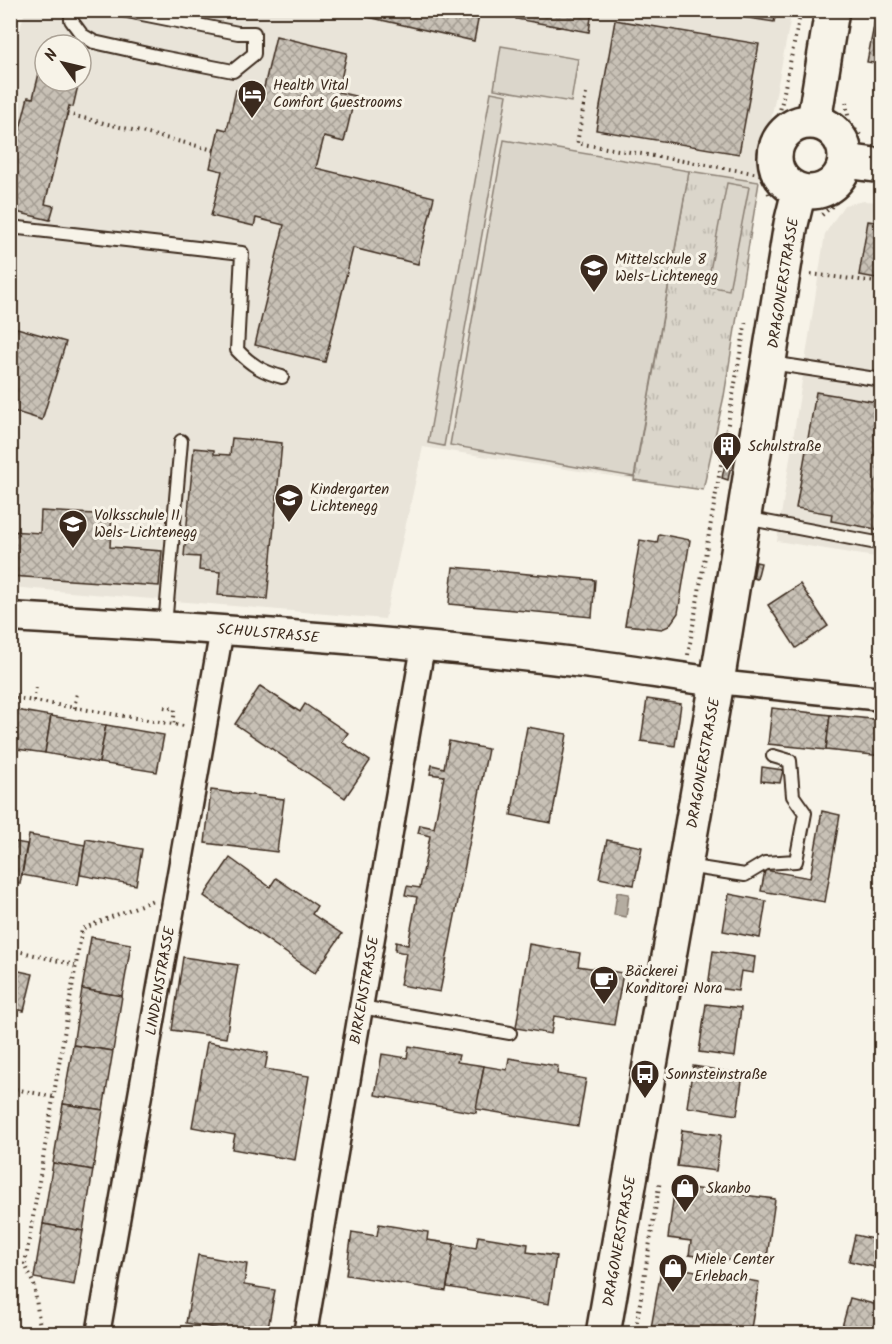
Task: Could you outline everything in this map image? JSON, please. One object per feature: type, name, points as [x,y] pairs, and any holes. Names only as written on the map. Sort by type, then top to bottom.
[{"type":"main road","points":[[814,121],[832,10]]},
{"type":"main road","points":[[814,121],[832,127],[844,144],[865,157],[836,183],[819,192],[799,191],[783,181],[774,161],[779,138],[796,124],[814,121]]},
{"type":"main road","name":"DRAGONERSTRASSE","points":[[603,1334],[717,682],[791,224],[799,191]]},
{"type":"street","name":"SCHULSTRASSE","points":[[10,617],[222,629],[423,646],[591,664],[717,682],[882,699]]},
{"type":"street","name":"LINDENSTRASSE","points":[[98,1334],[222,629]]},
{"type":"street","name":"BIRKENSTRASSE","points":[[305,1334],[423,646]]},
{"type":"lane","points":[[71,10],[71,20],[82,35],[94,42],[233,71],[254,54],[254,33],[238,33],[122,10]]},
{"type":"lane","points":[[10,227],[242,253],[237,350],[248,362],[264,372],[282,377]]},
{"type":"lane","points":[[770,363],[882,380]]},
{"type":"lane","points":[[165,626],[181,441]]},
{"type":"lane","points":[[744,518],[882,544]]},
{"type":"lane","points":[[685,866],[745,875],[765,863],[796,861],[805,813],[793,796],[790,761],[773,756]]},
{"type":"lane","points":[[361,1007],[510,1033]]},
{"type":"path","points":[[768,201],[770,193],[762,160],[765,138],[779,116],[801,10]]},
{"type":"path","points":[[586,94],[577,143],[765,175]]},
{"type":"path","points":[[845,99],[849,122],[865,157]]},
{"type":"path","points":[[67,114],[214,150]]},
{"type":"path","points":[[811,274],[876,282]]},
{"type":"path","points":[[685,678],[747,311]]},
{"type":"path","points":[[34,701],[36,686]]},
{"type":"path","points":[[74,708],[77,693]]},
{"type":"path","points":[[10,697],[204,730]]},
{"type":"path","points":[[164,707],[175,709],[173,725]]},
{"type":"path","points":[[40,1334],[34,1285],[25,1264],[82,929],[155,900],[174,903]]},
{"type":"path","points":[[10,949],[75,965]]},
{"type":"path","points":[[10,1088],[54,1097]]},
{"type":"shaded area","points":[[25,11],[792,11],[759,182],[724,396],[703,490],[423,447],[385,619],[11,587],[10,64]]},
{"type":"shaded area","points":[[864,201],[881,202],[881,558],[777,541],[825,234],[844,205]]},
{"type":"green space","points":[[501,46],[578,59],[571,102],[494,89]]},
{"type":"green space","points":[[491,92],[507,95],[444,446],[428,443]]},
{"type":"green space","points":[[504,140],[689,171],[634,477],[450,445]]},
{"type":"green space","points":[[689,171],[759,182],[724,396],[703,490],[634,480]]},
{"type":"green space","points":[[727,183],[749,187],[729,290],[707,286]]},
{"type":"water","points":[[617,892],[629,894],[626,917],[614,915]]},
{"type":"building","points":[[337,10],[480,10],[474,41]]},
{"type":"building","points":[[518,10],[592,10],[589,32],[516,19]]},
{"type":"building","points":[[697,10],[777,10],[774,22]]},
{"type":"building","points":[[877,10],[882,10],[882,49],[879,64],[867,62]]},
{"type":"building","points":[[615,20],[759,44],[739,154],[596,130]]},
{"type":"building","points":[[276,36],[347,53],[338,92],[355,96],[344,142],[324,137],[316,168],[434,197],[418,264],[353,248],[325,362],[255,345],[284,225],[256,218],[254,226],[211,216],[222,171],[210,168],[219,128],[227,130],[236,90],[262,96]]},
{"type":"building","points":[[34,93],[76,93],[73,107],[69,106],[45,204],[54,206],[50,220],[12,211],[10,215],[10,169],[28,97],[33,98]]},
{"type":"building","points":[[868,221],[882,223],[882,279],[859,275]]},
{"type":"building","points":[[10,326],[66,342],[42,420],[10,410]]},
{"type":"building","points":[[816,392],[882,403],[882,530],[831,521],[832,514],[796,508]]},
{"type":"building","points":[[232,438],[282,443],[267,599],[218,595],[220,572],[199,570],[200,557],[184,556],[194,448],[214,450],[214,454],[230,455]]},
{"type":"building","name":"Schulstraße","points":[[725,464],[731,465],[728,480],[722,478]]},
{"type":"building","name":"Volksschule 11 Wels-Lichtenegg","points":[[41,511],[112,515],[110,547],[162,551],[159,586],[10,576],[10,531],[40,533]]},
{"type":"building","points":[[659,534],[690,540],[678,613],[669,626],[662,629],[625,625],[640,540],[657,543]]},
{"type":"building","points":[[756,562],[761,563],[757,579],[753,578]]},
{"type":"building","points":[[453,567],[595,580],[592,617],[449,604]]},
{"type":"building","points":[[800,584],[828,626],[796,648],[768,605]]},
{"type":"building","points":[[260,686],[300,712],[305,704],[348,733],[342,742],[370,761],[345,798],[235,724]]},
{"type":"building","points":[[647,699],[681,704],[675,746],[641,741]]},
{"type":"building","points":[[772,708],[830,715],[826,750],[768,744]]},
{"type":"building","points":[[10,709],[51,716],[45,753],[10,748]]},
{"type":"building","points":[[830,715],[882,720],[882,756],[826,750]]},
{"type":"building","points":[[51,716],[106,725],[99,763],[45,753]]},
{"type":"building","points":[[106,725],[164,735],[157,772],[99,763]]},
{"type":"building","points":[[527,727],[567,734],[551,823],[511,815]]},
{"type":"building","points":[[449,741],[488,749],[440,992],[400,985],[406,953],[395,951],[396,942],[408,945],[417,897],[405,895],[407,886],[420,888],[430,836],[418,833],[420,825],[434,828],[444,776],[430,774],[432,765],[444,768]]},
{"type":"building","points":[[762,767],[783,770],[780,783],[761,781]]},
{"type":"building","points":[[211,790],[284,799],[277,852],[205,843]]},
{"type":"building","points":[[822,811],[840,815],[825,902],[761,891],[765,870],[810,878]]},
{"type":"building","points":[[29,835],[85,845],[78,885],[22,875]]},
{"type":"building","points":[[86,839],[142,849],[136,885],[80,875]]},
{"type":"building","points":[[607,840],[642,847],[634,885],[599,878]]},
{"type":"building","points":[[10,841],[27,844],[20,884],[10,882]]},
{"type":"building","points":[[230,858],[270,887],[276,878],[317,906],[312,914],[342,934],[315,973],[204,896]]},
{"type":"building","points":[[729,894],[766,901],[760,938],[723,931]]},
{"type":"building","points":[[91,937],[131,944],[122,996],[82,989]]},
{"type":"building","points":[[529,944],[580,953],[578,966],[623,973],[614,1025],[554,1016],[551,1034],[516,1028]]},
{"type":"building","points":[[713,951],[755,957],[753,973],[741,971],[738,991],[708,987]]},
{"type":"building","points":[[183,957],[238,965],[226,1038],[172,1030]]},
{"type":"building","points":[[10,969],[33,974],[24,1011],[10,1008]]},
{"type":"building","points":[[82,989],[122,996],[113,1051],[73,1045]]},
{"type":"building","points":[[706,1004],[741,1008],[735,1057],[699,1052]]},
{"type":"building","points":[[207,1042],[268,1053],[265,1069],[309,1076],[295,1160],[232,1149],[235,1135],[192,1127]]},
{"type":"building","points":[[73,1045],[113,1051],[103,1110],[63,1104]]},
{"type":"building","points":[[409,1046],[459,1055],[457,1062],[484,1066],[476,1113],[375,1095],[382,1054],[407,1058]]},
{"type":"building","points":[[509,1058],[558,1066],[557,1074],[586,1079],[578,1126],[476,1109],[484,1066],[507,1070]]},
{"type":"building","points":[[693,1066],[743,1074],[737,1115],[687,1107]]},
{"type":"building","points":[[63,1104],[103,1110],[93,1170],[53,1163]]},
{"type":"building","points":[[682,1130],[721,1135],[716,1171],[677,1166]]},
{"type":"building","points":[[53,1163],[93,1170],[83,1231],[43,1224]]},
{"type":"building","points":[[675,1186],[775,1199],[766,1265],[689,1255],[691,1241],[668,1238]]},
{"type":"building","points":[[43,1224],[83,1231],[74,1285],[34,1278]]},
{"type":"building","points":[[379,1224],[428,1232],[427,1240],[454,1244],[446,1291],[346,1275],[352,1232],[377,1236]]},
{"type":"building","points":[[855,1235],[882,1241],[882,1269],[849,1261]]},
{"type":"building","points":[[478,1236],[528,1244],[527,1252],[556,1256],[549,1304],[447,1287],[454,1244],[476,1248]]},
{"type":"building","points":[[198,1255],[247,1264],[244,1285],[275,1290],[267,1334],[219,1334],[220,1329],[186,1323]]},
{"type":"building","points":[[662,1265],[759,1282],[750,1334],[650,1334]]},
{"type":"building","points":[[850,1298],[882,1306],[882,1320],[878,1334],[840,1334]]},
{"type":"place","name":"Health Vital Comfort Guestrooms","points":[[252,120]]},
{"type":"place","name":"Mittelschule 8 Wels-Lichtenegg","points":[[594,294]]},
{"type":"place","name":"Schulstraße","points":[[727,472]]},
{"type":"place","name":"Kindergarten Lichtenegg","points":[[289,524]]},
{"type":"place","name":"Volksschule 11 Wels-Lichtenegg","points":[[73,550]]},
{"type":"place","name":"Bäckerei Konditorei Nora","points":[[604,1006]]},
{"type":"place","name":"Sonnsteinstraße","points":[[645,1100]]},
{"type":"place","name":"Skanbo","points":[[685,1214]]},
{"type":"place","name":"Miele Center Erlebach","points":[[673,1294]]}]
